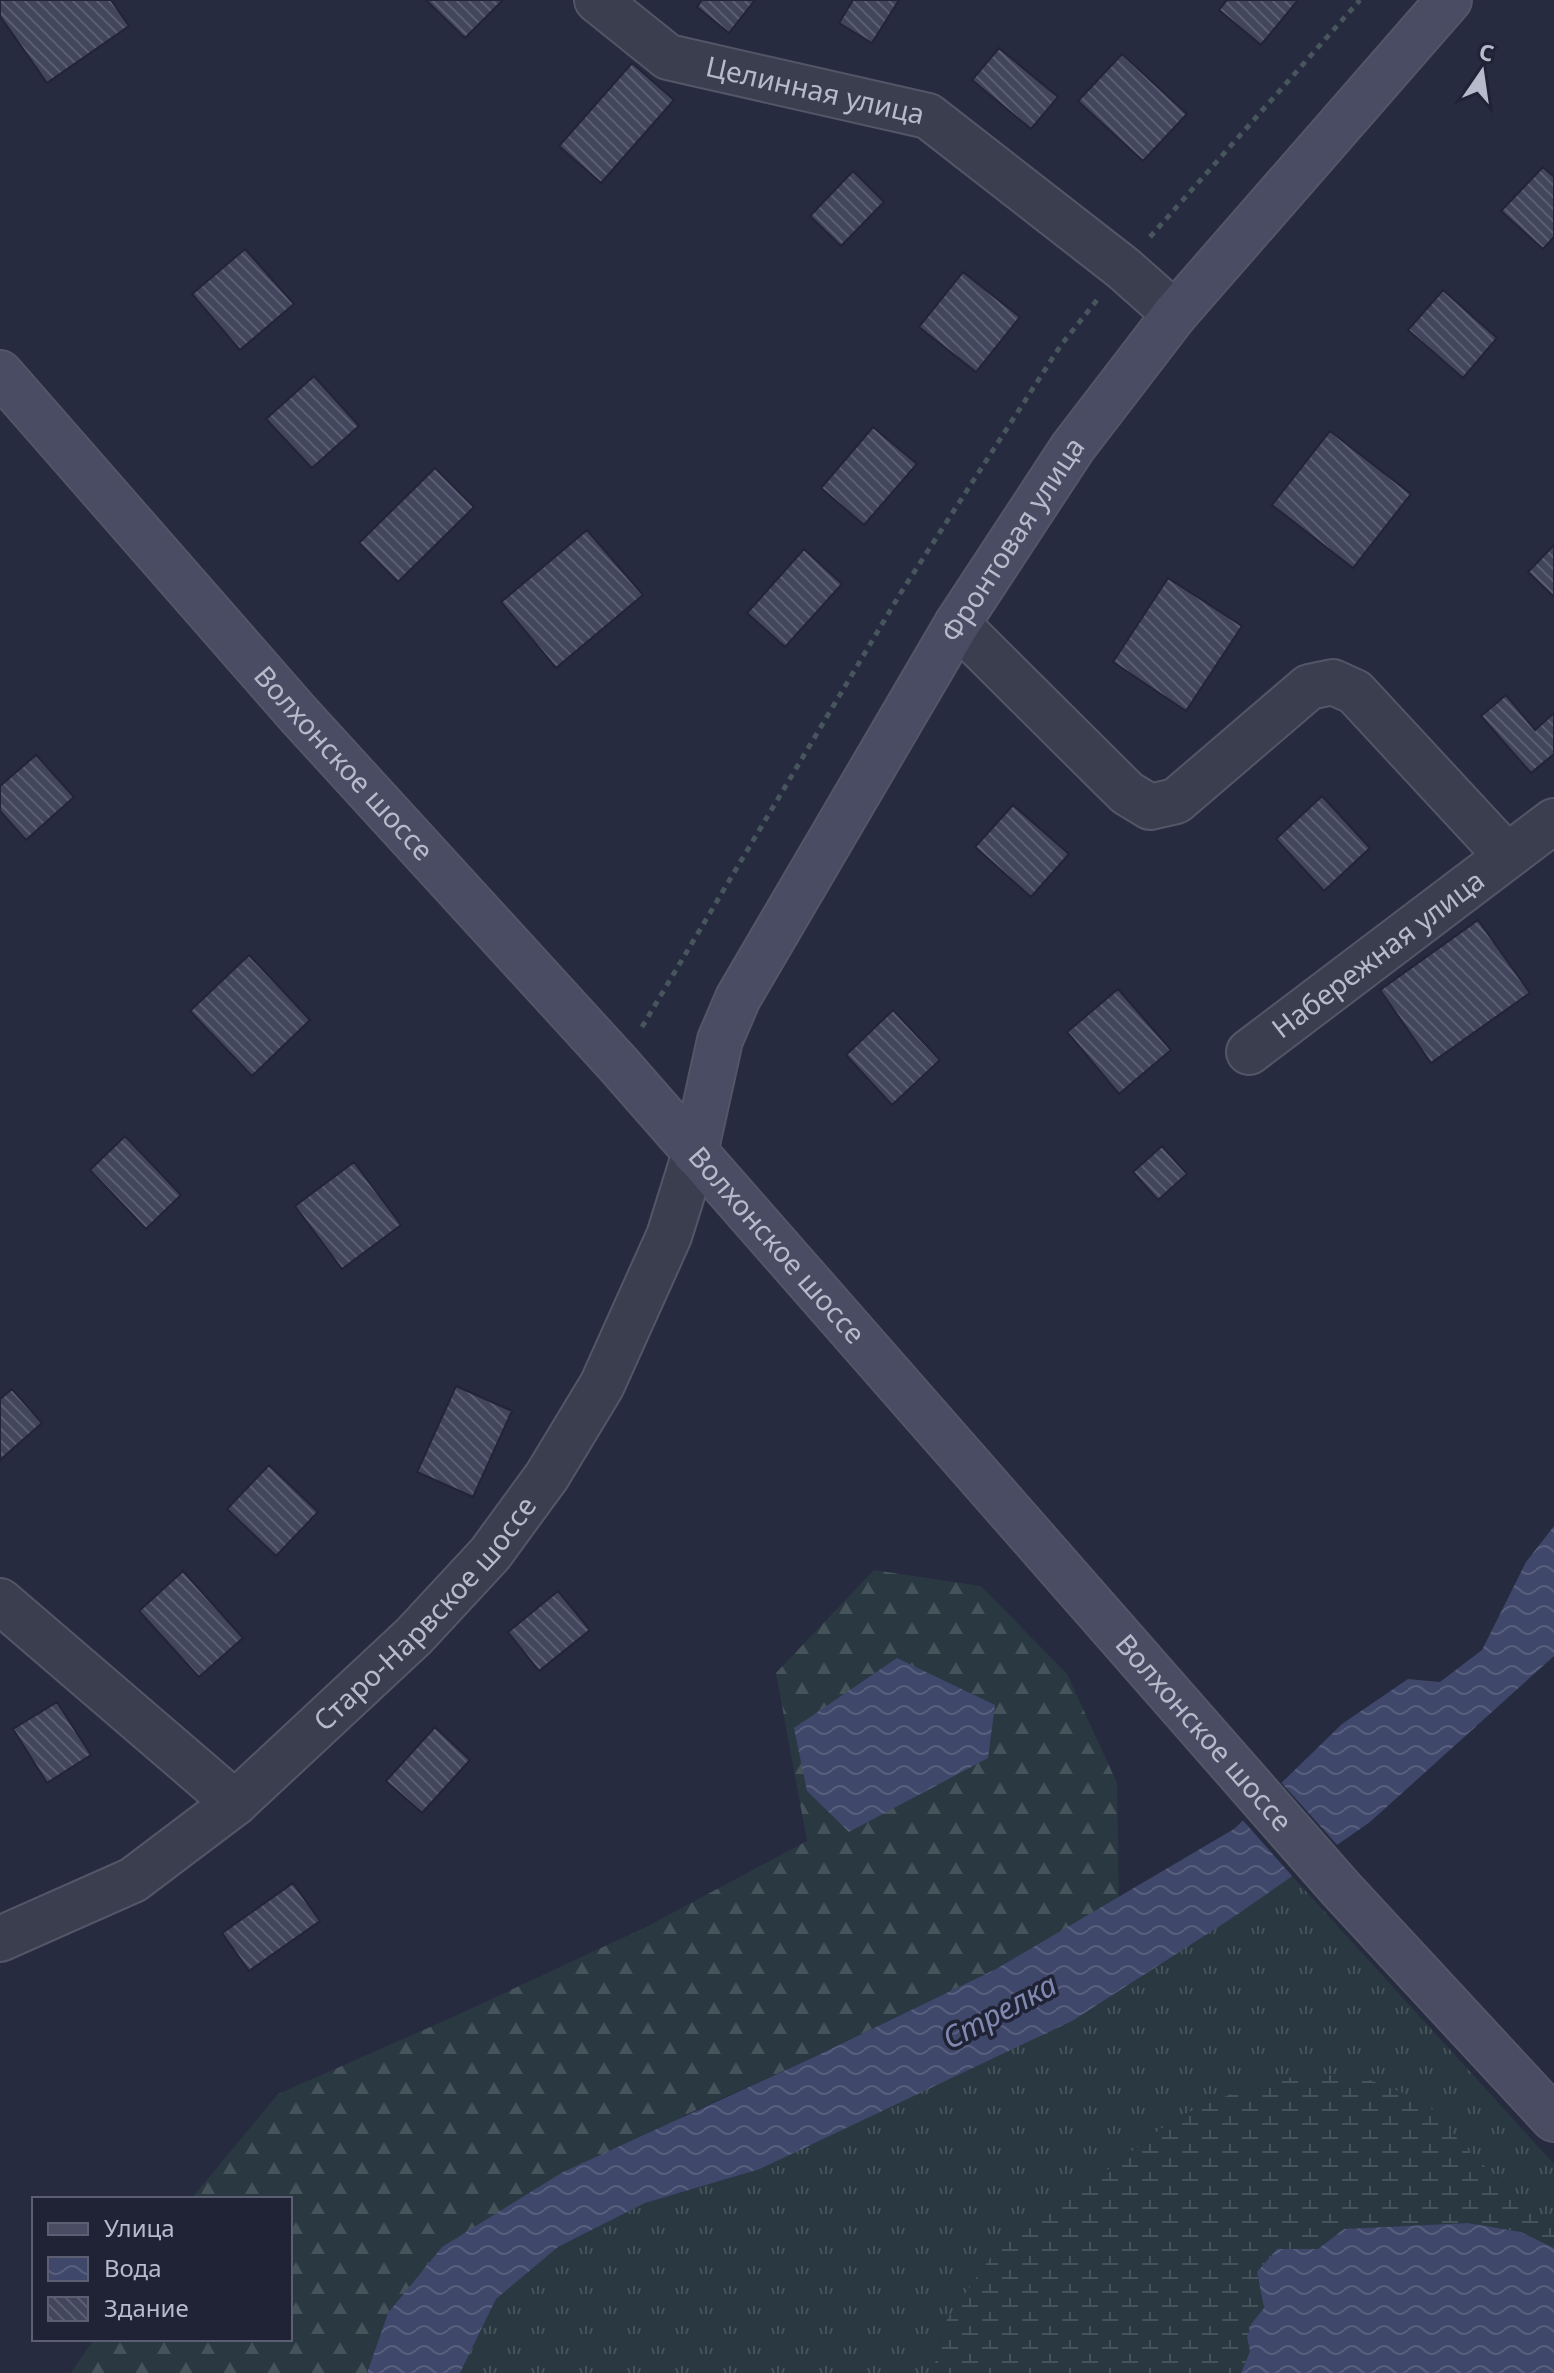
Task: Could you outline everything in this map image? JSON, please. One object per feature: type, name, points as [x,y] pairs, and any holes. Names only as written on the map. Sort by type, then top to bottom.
[{"type":"main road","name":"Фронтовая улица","points":[[695,1153],[720,1040],[738,998],[957,624],[1073,447],[1175,314],[1449,0]]},
{"type":"main road","name":"Волхонское шоссе","points":[[0,373],[299,715],[618,1064],[1341,1889],[1554,2119]]},
{"type":"street","name":"Целинная улица","points":[[597,0],[668,57],[928,116],[1123,268],[1175,314]]},
{"type":"street","name":"Набережная улица","points":[[957,624],[1127,793],[1150,807],[1176,801],[1309,687],[1333,682],[1355,692],[1507,856]]},
{"type":"street","name":"Набережная улица","points":[[1249,1052],[1554,821]]},
{"type":"street","name":"Старо-Нарвское шоссе","points":[[0,1939],[133,1880],[235,1803],[414,1636],[490,1554],[547,1476],[602,1385],[669,1236],[695,1153]]},
{"type":"street","points":[[0,1601],[235,1803]]},
{"type":"path","points":[[639,1031],[934,540],[1061,345],[1123,268],[1360,0]]},
{"type":"green space","points":[[874,1570],[981,1586],[1067,1674],[1117,1783],[1119,1898],[996,1969],[685,2115],[388,2313],[367,2373],[71,2373],[93,2341],[292,2341],[292,2197],[193,2197],[278,2094],[646,1927],[807,1841],[776,1673]]},
{"type":"green space","points":[[1291,1875],[1554,2164],[1554,2227],[1474,2157],[1424,2101],[1175,2118],[1095,2180],[943,2325],[933,2373],[460,2373],[496,2299],[558,2247],[645,2203],[760,2169],[842,2129],[1232,1918]]},
{"type":"green space","points":[[1354,2074],[1424,2101],[1474,2157],[1554,2227],[1554,2248],[1521,2232],[1468,2223],[1344,2229],[1318,2249],[1277,2249],[1257,2272],[1264,2308],[1251,2324],[1247,2338],[1250,2351],[1241,2373],[933,2373],[943,2325],[1008,2233],[1095,2180],[1175,2118],[1266,2079]]},
{"type":"water","name":"Стрелка","points":[[1554,1526],[1554,1656],[1370,1822],[1232,1918],[1072,2021],[760,2169],[645,2203],[558,2247],[496,2299],[460,2373],[367,2373],[388,2313],[442,2247],[563,2172],[812,2058],[996,1969],[1234,1829],[1342,1724],[1408,1679],[1440,1682],[1482,1650],[1526,1562]]},
{"type":"water","points":[[897,1658],[995,1705],[988,1758],[849,1832],[807,1791],[794,1728]]},
{"type":"water","points":[[1468,2223],[1521,2232],[1554,2248],[1554,2373],[1241,2373],[1250,2351],[1247,2338],[1251,2324],[1264,2308],[1257,2272],[1277,2249],[1318,2249],[1344,2229]]},
{"type":"pier","points":[[1279,1780],[1339,1847],[1294,1878],[1240,1817]]},
{"type":"building","points":[[0,0],[111,0],[129,26],[47,83],[0,16]]},
{"type":"building","points":[[426,0],[503,0],[465,38]]},
{"type":"building","points":[[702,0],[755,0],[729,33],[697,7]]},
{"type":"building","points":[[853,0],[899,0],[872,43],[839,23]]},
{"type":"building","points":[[1227,0],[1298,0],[1261,45],[1219,10]]},
{"type":"building","points":[[999,48],[1058,97],[1031,129],[972,80]]},
{"type":"building","points":[[1122,54],[1187,114],[1143,161],[1078,101]]},
{"type":"building","points":[[632,63],[674,100],[601,183],[559,146]]},
{"type":"building","points":[[1543,167],[1554,177],[1554,237],[1543,249],[1501,211]]},
{"type":"building","points":[[853,171],[884,202],[841,246],[810,216]]},
{"type":"building","points":[[245,249],[294,304],[240,350],[192,294]]},
{"type":"building","points":[[963,272],[1020,317],[976,372],[919,327]]},
{"type":"building","points":[[1443,290],[1497,338],[1463,378],[1408,330]]},
{"type":"building","points":[[314,376],[359,426],[312,468],[266,419]]},
{"type":"building","points":[[873,427],[917,464],[864,525],[821,488]]},
{"type":"building","points":[[1330,431],[1411,494],[1353,568],[1272,505]]},
{"type":"building","points":[[435,468],[474,507],[398,582],[359,543]]},
{"type":"building","points":[[587,530],[643,595],[556,668],[501,602]]},
{"type":"building","points":[[1554,545],[1554,597],[1528,572]]},
{"type":"building","points":[[804,549],[842,584],[785,647],[747,613]]},
{"type":"building","points":[[1168,578],[1242,626],[1186,711],[1113,662]]},
{"type":"building","points":[[1506,695],[1535,730],[1554,713],[1554,754],[1531,773],[1481,716]]},
{"type":"building","points":[[36,755],[74,797],[26,840],[0,811],[0,786]]},
{"type":"building","points":[[1322,796],[1370,848],[1324,891],[1276,839]]},
{"type":"building","points":[[1013,805],[1069,854],[1031,897],[975,847]]},
{"type":"building","points":[[1478,920],[1530,993],[1431,1063],[1380,990]]},
{"type":"building","points":[[249,955],[310,1020],[252,1076],[190,1011]]},
{"type":"building","points":[[1118,989],[1171,1050],[1119,1094],[1067,1032]]},
{"type":"building","points":[[893,1010],[940,1060],[892,1105],[846,1055]]},
{"type":"building","points":[[125,1136],[181,1195],[146,1229],[90,1170]]},
{"type":"building","points":[[1162,1146],[1187,1174],[1158,1200],[1133,1172]]},
{"type":"building","points":[[354,1162],[401,1225],[342,1269],[295,1206]]},
{"type":"building","points":[[456,1386],[512,1411],[473,1497],[417,1472]]},
{"type":"building","points":[[12,1389],[42,1423],[0,1460],[0,1399]]},
{"type":"building","points":[[269,1465],[318,1512],[276,1556],[227,1509]]},
{"type":"building","points":[[183,1571],[243,1638],[199,1677],[139,1611]]},
{"type":"building","points":[[558,1591],[590,1630],[539,1671],[508,1632]]},
{"type":"building","points":[[57,1702],[91,1755],[47,1783],[13,1729]]},
{"type":"building","points":[[435,1727],[470,1760],[422,1813],[386,1781]]},
{"type":"building","points":[[293,1883],[320,1921],[249,1971],[222,1933]]}]
